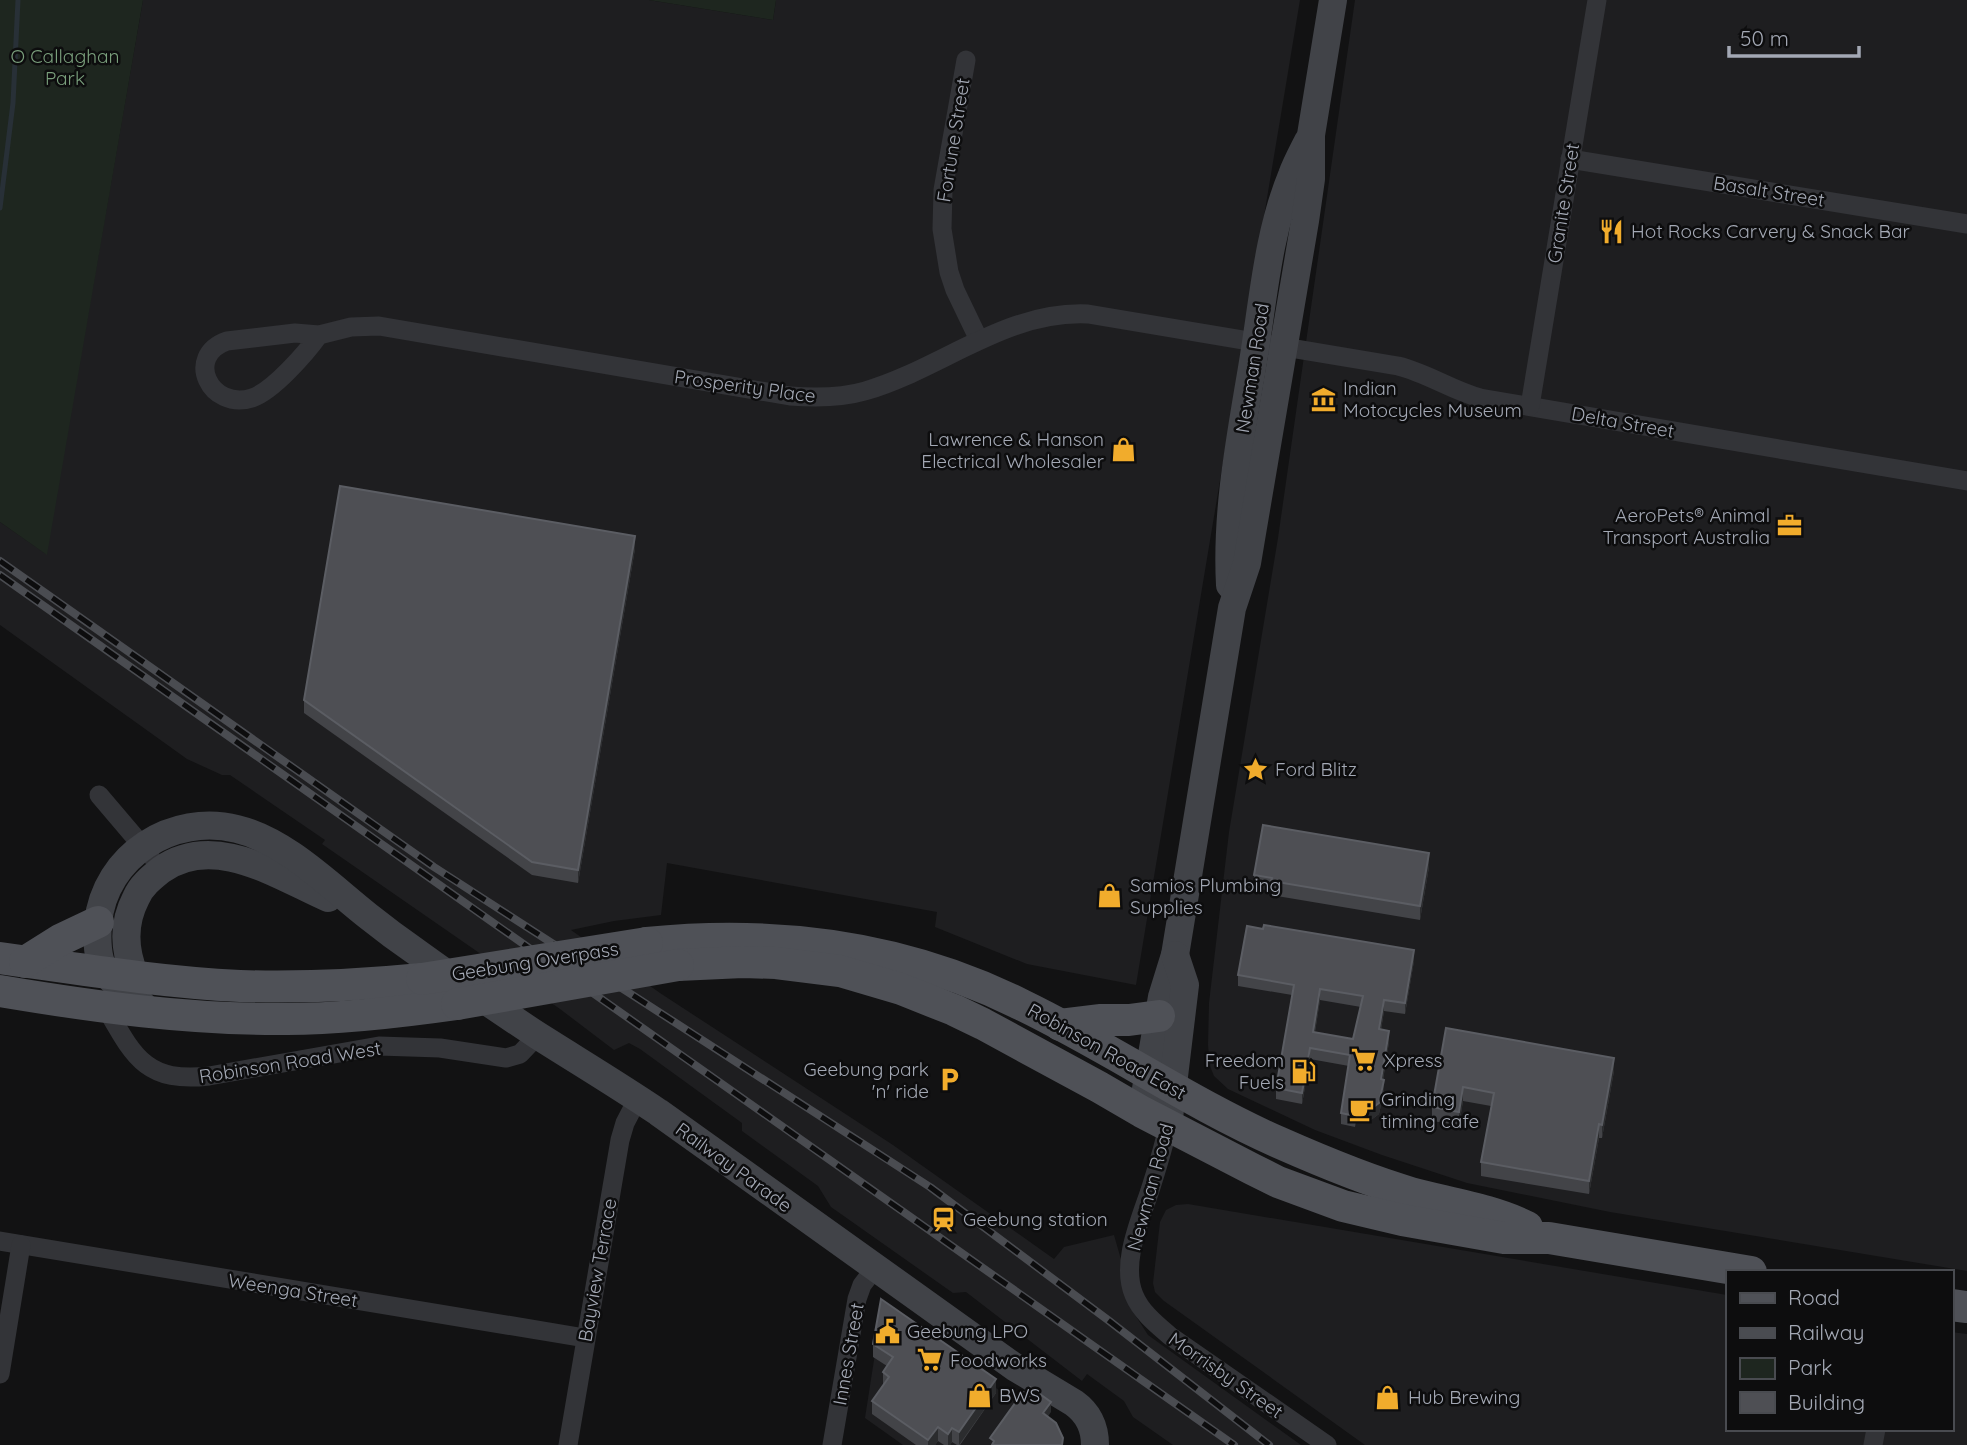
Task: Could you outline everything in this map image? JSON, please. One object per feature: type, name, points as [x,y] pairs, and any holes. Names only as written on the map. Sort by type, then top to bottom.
[{"type":"main road","name":"Newman Road","points":[[1162,1080],[1159,1016],[1175,955],[1232,608],[1247,563],[1284,347],[1311,179],[1311,135],[1333,0]]},
{"type":"main road","name":"Newman Road","points":[[1232,608],[1229,561],[1233,495],[1265,284],[1279,215],[1291,176],[1311,135]]},
{"type":"main road","name":"Railway Parade","points":[[120,974],[98,949],[98,922],[103,900],[114,877],[131,856],[162,835],[194,826],[223,826],[267,841],[327,882],[369,917],[426,958],[538,1035],[638,1098],[1016,1368],[1082,1408],[1093,1435]]},
{"type":"main road","name":"Railway Parade","points":[[120,974],[127,950],[128,918],[134,901],[143,886],[162,870],[186,857],[226,857],[265,869],[369,917]]},
{"type":"main road","points":[[12,960],[98,922]]},
{"type":"main road","name":"Robinson Road East","points":[[647,943],[756,938],[812,943],[873,952],[952,975],[1022,1004],[1245,1126],[1320,1160],[1407,1191],[1510,1219],[1549,1238]]},
{"type":"main road","name":"Geebung Overpass","points":[[120,974],[194,983],[271,987],[368,985],[422,979],[647,943]]},
{"type":"main road","name":"Newman Road","points":[[1155,1119],[1185,985],[1175,955]]},
{"type":"main road","points":[[12,960],[120,974]]},
{"type":"main road","name":"Robinson Road East","points":[[678,965],[743,961],[840,971],[928,999],[983,1024],[1155,1119],[1278,1182],[1343,1206],[1504,1238],[1549,1238],[1739,1270]]},
{"type":"main road","name":"Geebung Overpass","points":[[457,1004],[678,965]]},
{"type":"main road","points":[[120,974],[113,982],[134,996],[150,1013]]},
{"type":"main road","name":"Robinson Road West","points":[[0,991],[106,1008],[235,1019],[361,1016],[457,1004]]},
{"type":"main road","points":[[1060,1024],[1159,1016]]},
{"type":"street","name":"Granite Street","points":[[1530,406],[1597,0]]},
{"type":"street","name":"Fortune Street","points":[[966,60],[943,190],[942,229],[944,252],[952,281],[979,340]]},
{"type":"street","name":"Basalt Street","points":[[1570,159],[1967,224]]},
{"type":"street","name":"Prosperity Place","points":[[319,335],[306,353],[258,395],[242,400],[224,397],[216,393],[208,380],[206,358],[217,344],[269,335],[319,335],[351,327],[379,326],[809,398],[845,395],[886,384],[979,340],[1042,317],[1071,314],[1111,317],[1284,347]]},
{"type":"street","name":"Delta Street","points":[[1284,347],[1410,369],[1466,394],[1967,481]]},
{"type":"street","points":[[99,795],[162,870]]},
{"type":"street","name":"Robinson Road West","points":[[106,1008],[139,1060],[160,1073],[182,1078],[209,1076],[364,1048],[440,1048],[506,1058],[520,1055],[538,1035]]},
{"type":"street","name":"Bayview Terrace","points":[[568,1445],[620,1140],[638,1098]]},
{"type":"street","name":"Newman Road","points":[[1134,1295],[1131,1280],[1132,1251],[1163,1151],[1155,1119]]},
{"type":"street","name":"Weenga Street","points":[[0,1241],[585,1338]]},
{"type":"street","points":[[0,1374],[21,1245]]},
{"type":"street","name":"Innes Street","points":[[832,1445],[857,1299],[862,1286],[875,1268]]},
{"type":"street","name":"Morrisby Street","points":[[1134,1295],[1153,1322],[1170,1336],[1327,1445]]},
{"type":"shaded area","points":[[143,0],[649,0],[773,20],[776,0],[1300,0],[1136,985],[1027,964],[935,927],[937,912],[667,863],[661,915],[571,930],[660,993],[893,1145],[1054,1259],[1064,1247],[1114,1235],[1130,1307],[1148,1335],[1301,1445],[1173,1445],[1133,1417],[1124,1401],[1087,1374],[1082,1381],[966,1292],[953,1293],[831,1207],[818,1186],[742,1131],[742,1123],[640,1049],[629,1043],[614,1050],[560,1009],[322,844],[325,840],[230,775],[222,775],[187,759],[0,625],[0,522],[46,554]]},
{"type":"shaded area","points":[[1355,0],[1967,0],[1967,1271],[1610,1212],[1467,1183],[1315,1130],[1228,1089],[1214,1076],[1208,1045],[1209,1003],[1229,832],[1278,538]]},
{"type":"shaded area","points":[[1188,1204],[1726,1295],[1726,1431],[1953,1431],[1953,1332],[1967,1334],[1967,1445],[1365,1445],[1155,1292],[1153,1283],[1160,1222],[1166,1210],[1176,1205]]},
{"type":"shaded area","points":[[881,1315],[1051,1423],[1062,1445],[903,1445],[865,1418]]},
{"type":"green space","name":"O Callaghan Park","points":[[0,0],[143,0],[47,555],[0,522]]},
{"type":"green space","points":[[649,0],[776,0],[773,20]]},
{"type":"building","points":[[340,486],[635,536],[578,870],[532,862],[304,700]]},
{"type":"building","points":[[1263,825],[1429,853],[1420,906],[1271,881],[1272,878],[1254,875]]},
{"type":"building","points":[[1264,925],[1414,950],[1405,1003],[1384,1000],[1379,1029],[1389,1031],[1381,1079],[1384,1080],[1379,1103],[1367,1112],[1356,1110],[1355,1116],[1341,1113],[1350,1055],[1310,1048],[1302,1093],[1276,1088],[1294,985],[1238,975],[1247,926],[1263,929]],"holes":[[[1320,989],[1363,996],[1353,1039],[1313,1032]]]},
{"type":"building","points":[[1446,1028],[1614,1058],[1589,1181],[1481,1162],[1494,1093],[1463,1087],[1459,1112],[1432,1107]]},
{"type":"building","points":[[881,1299],[996,1379],[959,1432],[952,1428],[948,1434],[938,1427],[928,1440],[872,1401],[889,1377],[883,1372],[893,1357],[873,1344]]},
{"type":"building","points":[[1030,1387],[1051,1402],[1043,1413],[1056,1423],[1063,1438],[1062,1445],[992,1445],[994,1441],[990,1438],[1023,1392],[1026,1393]]},
{"type":"waterway","points":[[0,208],[13,103],[18,0]]},
{"type":"railway","points":[[0,561],[434,867],[930,1187],[1269,1445]]},
{"type":"railway","points":[[0,575],[1234,1445]]},
{"type":"place","name":"Hot Rocks Carvery & Snack Bar","points":[[1611,231]]},
{"type":"place","name":"Indian Motocycles Museum","points":[[1323,399]]},
{"type":"place","name":"Lawrence & Hanson Electrical Wholesaler","points":[[1124,450]]},
{"type":"place","name":"AeroPets® Animal Transport Australia","points":[[1790,526]]},
{"type":"place","name":"Ford Blitz","points":[[1255,769]]},
{"type":"place","name":"Samios Plumbing Supplies","points":[[1110,896]]},
{"type":"place","name":"Xpress","points":[[1364,1060]]},
{"type":"place","name":"Freedom Fuels","points":[[1304,1071]]},
{"type":"place","name":"Geebung park 'n' ride","points":[[949,1080]]},
{"type":"place","name":"Grinding timing cafe","points":[[1361,1110]]},
{"type":"place","name":"Geebung station","points":[[943,1219]]},
{"type":"place","name":"Geebung LPO","points":[[887,1331]]},
{"type":"place","name":"Foodworks","points":[[930,1360]]},
{"type":"place","name":"BWS","points":[[979,1395]]},
{"type":"place","name":"Hub Brewing","points":[[1388,1397]]}]
